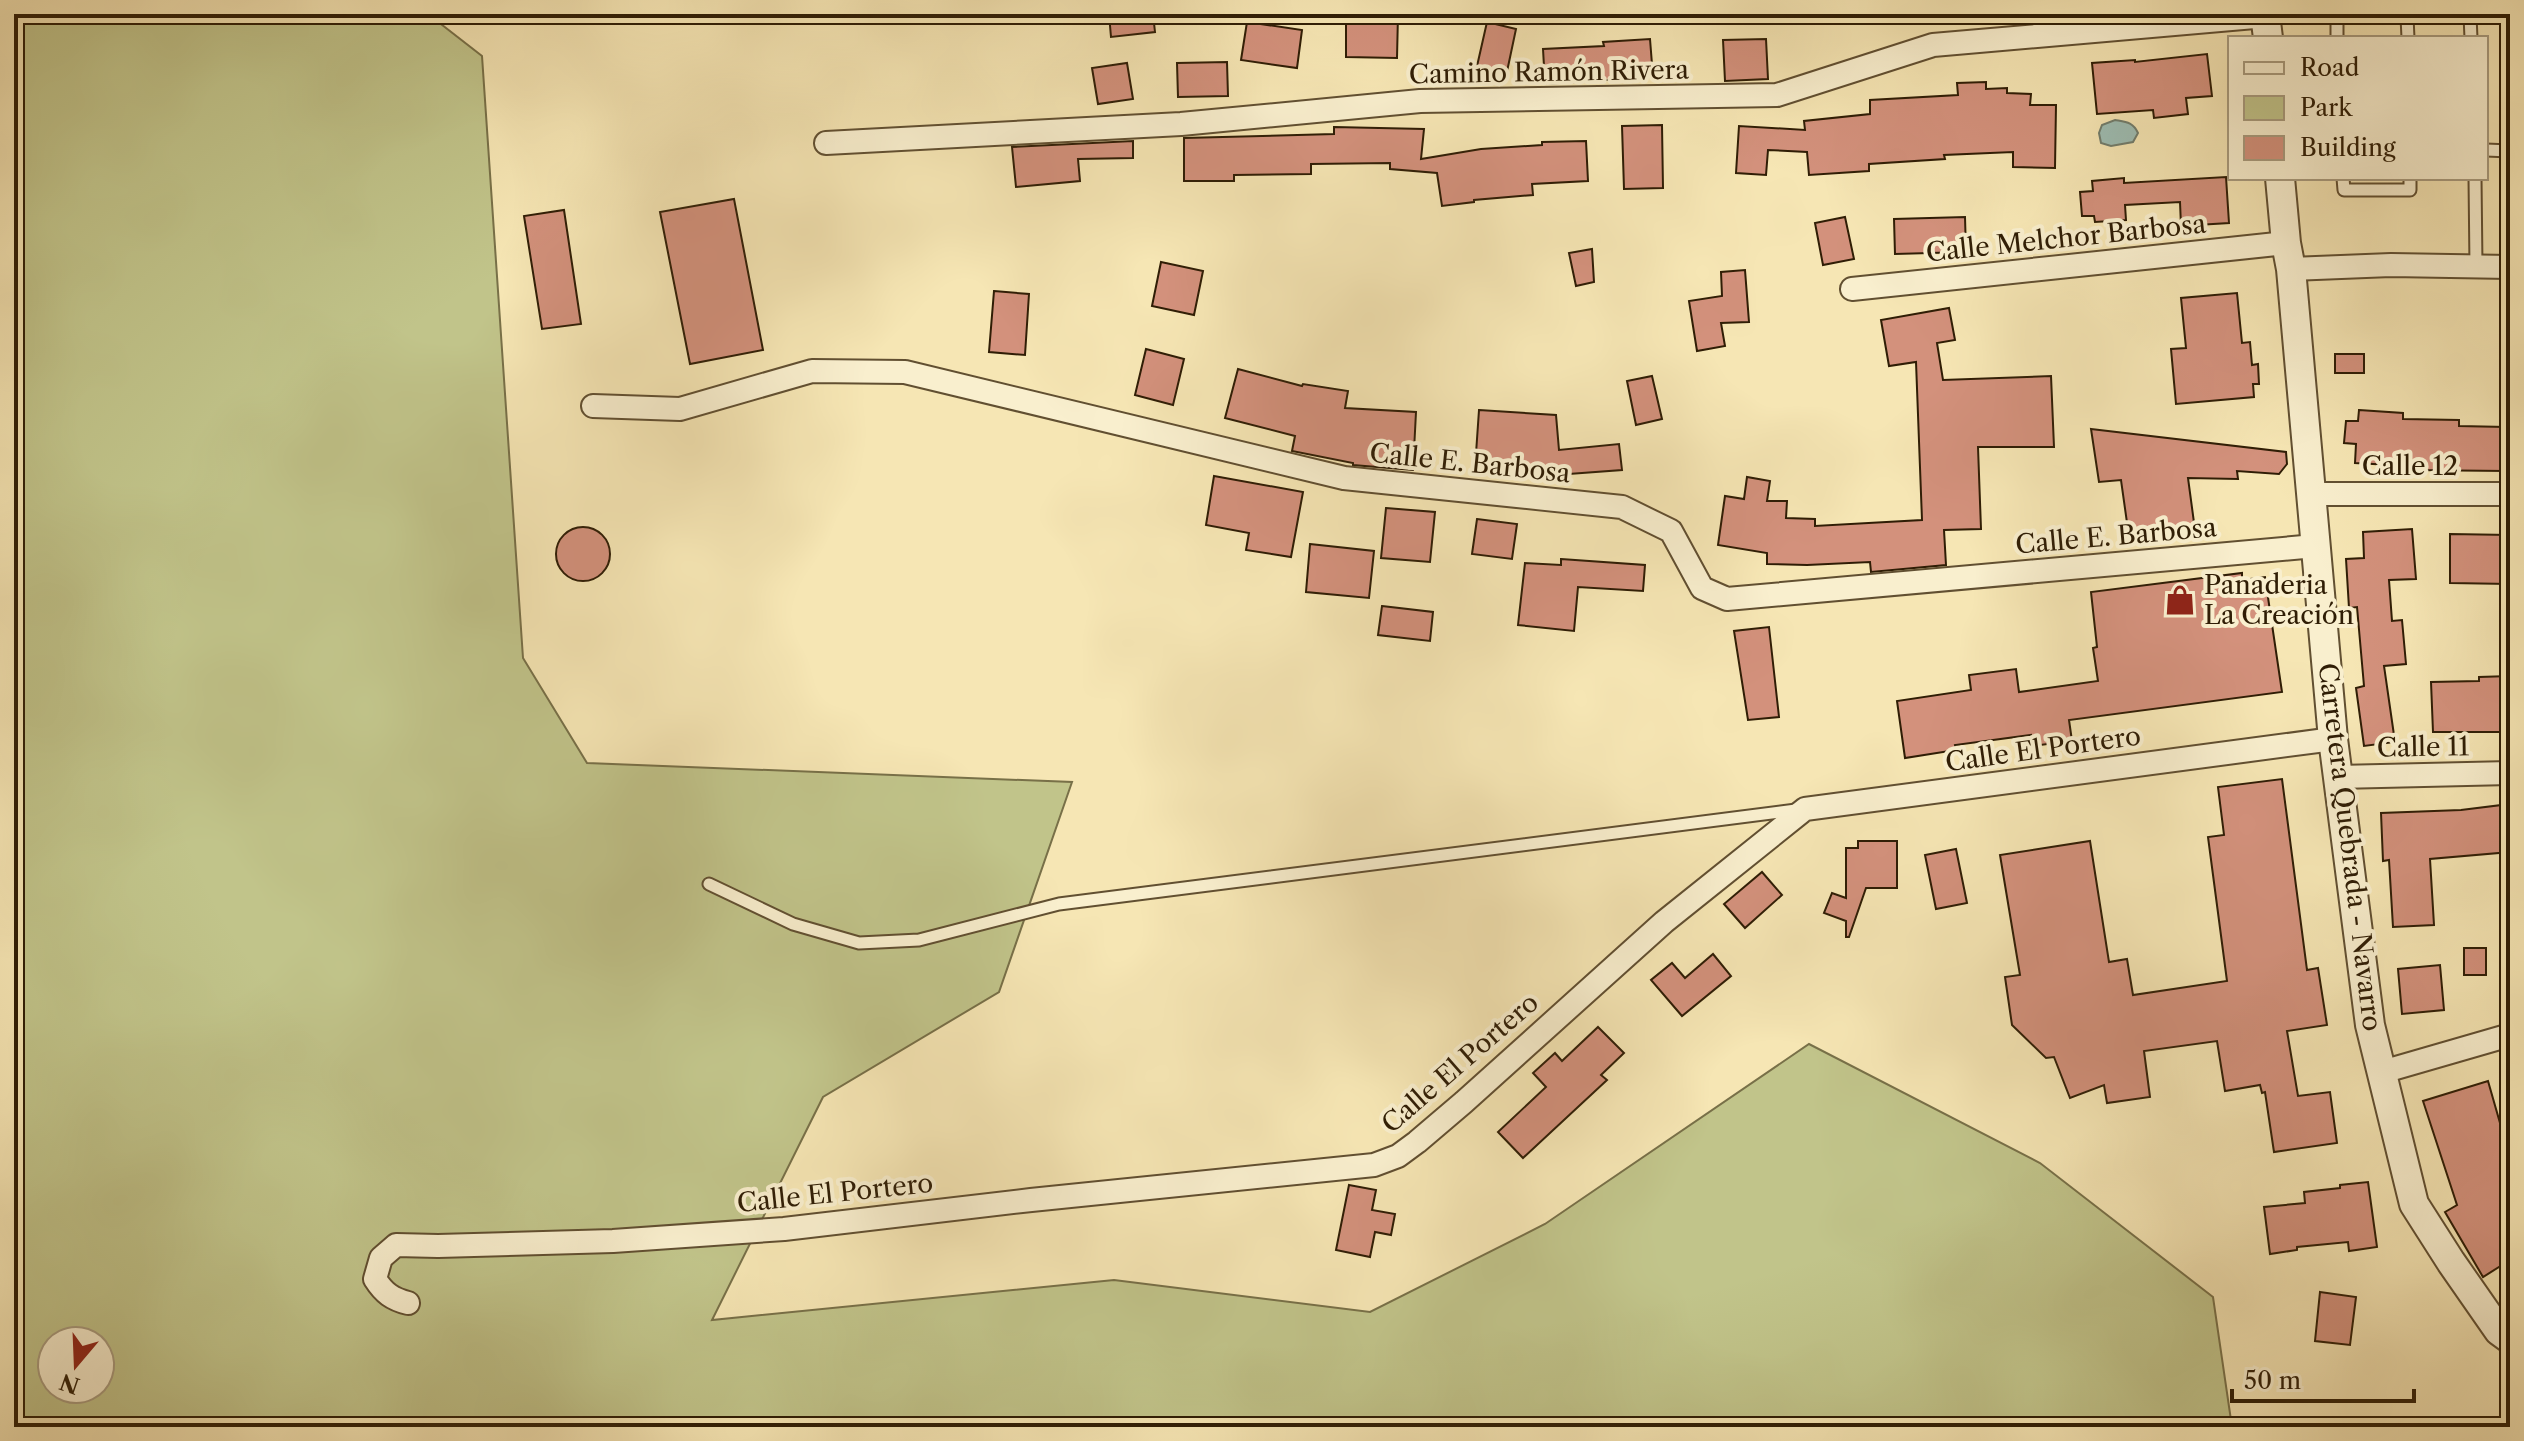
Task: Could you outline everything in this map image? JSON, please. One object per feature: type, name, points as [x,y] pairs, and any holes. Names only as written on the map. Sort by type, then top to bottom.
[{"type":"street","name":"Camino Ramón Rivera","points":[[826,143],[1181,124],[1420,101],[1777,95],[1933,45],[2266,23]]},
{"type":"street","name":"Carretera Quebrada - Navarro","points":[[2280,180],[2333,739],[2370,1025],[2414,1204],[2499,1331],[2510,1339]]},
{"type":"street","name":"Calle Melchor Barbosa","points":[[1852,289],[2288,256],[2391,265],[2510,267]]},
{"type":"street","name":"Calle E. Barbosa","points":[[593,406],[680,409],[812,371],[905,372],[1344,478],[1622,507],[1671,531],[1702,588],[1727,599],[2315,546]]},
{"type":"street","name":"Calle 12","points":[[2310,494],[2510,494]]},
{"type":"street","name":"Calle El Portero","points":[[408,1303],[393,1299],[375,1279],[381,1258],[396,1245],[613,1241],[784,1229],[1374,1165],[1398,1156],[1417,1142],[1664,922],[1805,809],[2333,739]]},
{"type":"street","name":"Calle 11","points":[[2338,777],[2510,773]]},
{"type":"street","points":[[2382,1072],[2510,1035]]},
{"type":"lane","points":[[2337,36],[2337,17],[2470,16],[2471,36]]},
{"type":"lane","points":[[2407,17],[2408,36]]},
{"type":"lane","points":[[2488,150],[2510,151]]},
{"type":"lane","points":[[2343,180],[2344,190],[2410,190],[2410,180]]},
{"type":"lane","points":[[2475,180],[2476,266]]},
{"type":"lane","points":[[709,884],[793,924],[859,943],[919,940],[1059,904],[1805,809]]},
{"type":"green space","points":[[14,14],[428,14],[482,56],[523,658],[587,763],[1072,782],[999,992],[823,1097],[712,1320],[1114,1280],[1370,1312],[1545,1224],[1809,1044],[2040,1163],[2213,1297],[2232,1427],[14,1427]]},
{"type":"water","points":[[2115,120],[2134,127],[2138,133],[2133,142],[2111,146],[2101,143],[2099,133],[2102,125]]},
{"type":"building","points":[[1109,14],[1153,14],[1155,32],[1111,37]]},
{"type":"building","points":[[1346,14],[1398,14],[1397,58],[1346,57]]},
{"type":"building","points":[[1247,22],[1302,30],[1297,68],[1241,60]]},
{"type":"building","points":[[1487,22],[1516,29],[1505,81],[1475,75]]},
{"type":"building","points":[[1650,39],[1653,77],[1545,84],[1543,49],[1604,46],[1603,42]]},
{"type":"building","points":[[1766,39],[1768,79],[1725,81],[1723,40]]},
{"type":"building","points":[[2207,54],[2212,96],[2186,98],[2188,114],[2154,118],[2153,110],[2097,114],[2092,63]]},
{"type":"building","points":[[1227,62],[1228,96],[1178,97],[1177,63]]},
{"type":"building","points":[[1127,63],[1133,99],[1098,104],[1092,68]]},
{"type":"building","points":[[1986,82],[1986,89],[2007,88],[2007,93],[2031,94],[2030,105],[2056,105],[2055,168],[2013,167],[2013,152],[1944,155],[1945,159],[1869,164],[1869,171],[1809,175],[1807,152],[1768,150],[1766,175],[1736,173],[1739,126],[1805,130],[1804,121],[1870,114],[1870,100],[1958,95],[1957,83]]},
{"type":"building","points":[[1662,125],[1663,188],[1624,189],[1622,126]]},
{"type":"building","points":[[1334,127],[1424,129],[1421,159],[1481,149],[1542,145],[1542,142],[1586,141],[1588,181],[1532,184],[1533,195],[1442,206],[1437,173],[1390,169],[1390,163],[1311,164],[1311,174],[1234,175],[1234,181],[1184,181],[1184,138],[1334,134]]},
{"type":"building","points":[[1133,141],[1133,158],[1078,159],[1080,181],[1016,187],[1012,147]]},
{"type":"building","points":[[2226,177],[2229,223],[2181,226],[2180,202],[2125,205],[2126,220],[2095,222],[2094,216],[2082,216],[2080,192],[2093,191],[2092,181],[2124,178],[2124,183]]},
{"type":"building","points":[[734,199],[763,350],[690,364],[660,212]]},
{"type":"building","points":[[564,210],[581,324],[542,329],[524,216]]},
{"type":"building","points":[[1845,217],[1854,259],[1823,265],[1815,223]]},
{"type":"building","points":[[1965,217],[1966,252],[1895,254],[1894,219]]},
{"type":"building","points":[[1592,249],[1594,282],[1576,286],[1569,253]]},
{"type":"building","points":[[1161,262],[1203,271],[1194,315],[1152,306]]},
{"type":"building","points":[[1745,270],[1749,322],[1721,323],[1725,346],[1697,351],[1689,301],[1722,296],[1721,272]]},
{"type":"building","points":[[994,291],[1029,294],[1025,355],[989,352]]},
{"type":"building","points":[[2237,293],[2242,343],[2250,342],[2252,365],[2258,364],[2259,384],[2253,384],[2254,397],[2176,404],[2171,349],[2186,348],[2181,298]]},
{"type":"building","points":[[1949,308],[1955,340],[1937,343],[1943,380],[2051,376],[2054,447],[1978,447],[1981,529],[1944,530],[1946,565],[1871,572],[1870,562],[1767,564],[1767,553],[1718,545],[1725,496],[1744,499],[1747,477],[1770,481],[1767,501],[1787,501],[1786,518],[1815,519],[1815,526],[1922,520],[1916,362],[1889,366],[1881,320]]},
{"type":"building","points":[[1146,349],[1184,359],[1173,405],[1135,395]]},
{"type":"building","points":[[2335,354],[2364,354],[2364,373],[2335,373]]},
{"type":"building","points":[[1238,369],[1302,386],[1348,391],[1345,408],[1416,412],[1413,470],[1353,465],[1292,451],[1295,436],[1225,418]]},
{"type":"building","points":[[1652,376],[1662,419],[1636,425],[1627,381]]},
{"type":"building","points":[[1479,410],[1556,415],[1559,450],[1619,444],[1622,470],[1542,476],[1541,471],[1475,468]]},
{"type":"building","points":[[2359,410],[2403,413],[2403,419],[2459,420],[2459,426],[2506,427],[2506,471],[2410,470],[2410,466],[2355,463],[2356,444],[2344,443],[2346,421],[2358,421]]},
{"type":"building","points":[[2091,429],[2286,452],[2287,464],[2279,474],[2237,471],[2238,479],[2188,478],[2195,530],[2172,531],[2172,540],[2145,541],[2144,536],[2129,537],[2121,480],[2099,482]]},
{"type":"building","points":[[1214,476],[1303,492],[1291,557],[1246,550],[1249,533],[1206,525]]},
{"type":"building","points":[[1386,508],[1435,512],[1430,562],[1381,558]]},
{"type":"building","points":[[1477,519],[1517,524],[1512,559],[1472,554]]},
{"type":"building","points":[[583,527],[602,535],[610,554],[602,573],[583,581],[564,573],[556,554],[564,535]]},
{"type":"building","points":[[2412,529],[2416,579],[2389,580],[2392,621],[2402,620],[2406,664],[2384,666],[2395,742],[2364,746],[2356,688],[2364,686],[2357,607],[2349,608],[2346,559],[2364,558],[2363,532]]},
{"type":"building","points":[[2450,534],[2510,535],[2510,584],[2450,583]]},
{"type":"building","points":[[1310,544],[1374,551],[1369,598],[1306,592]]},
{"type":"building","points":[[1561,559],[1645,565],[1643,591],[1578,587],[1574,631],[1518,625],[1525,563],[1561,565]]},
{"type":"building","points":[[2242,573],[2242,580],[2265,577],[2282,692],[2069,720],[2072,741],[2032,746],[2031,735],[1955,745],[1956,750],[1905,758],[1897,701],[1971,690],[1969,675],[2016,669],[2019,692],[2098,681],[2091,592]]},
{"type":"building","points":[[1382,606],[1433,612],[1430,641],[1378,635]]},
{"type":"building","points":[[1769,627],[1779,717],[1748,720],[1734,631]]},
{"type":"building","points":[[2510,676],[2510,732],[2433,732],[2431,682],[2479,681],[2479,677]]},
{"type":"building","points":[[2282,779],[2307,970],[2318,968],[2327,1025],[2287,1031],[2298,1096],[2330,1092],[2337,1143],[2274,1152],[2265,1092],[2262,1093],[2260,1085],[2225,1091],[2217,1041],[2144,1051],[2150,1097],[2107,1103],[2104,1085],[2070,1098],[2054,1057],[2046,1058],[2012,1025],[2005,977],[2020,975],[2000,855],[2090,841],[2109,962],[2127,959],[2133,995],[2227,981],[2208,837],[2224,835],[2218,787]]},
{"type":"building","points":[[2510,804],[2510,852],[2430,859],[2434,925],[2393,927],[2389,860],[2383,861],[2381,813],[2461,810]]},
{"type":"building","points":[[1858,841],[1897,841],[1897,888],[1866,888],[1849,937],[1846,937],[1846,921],[1824,913],[1832,893],[1846,898],[1846,848],[1858,848]]},
{"type":"building","points":[[1956,849],[1967,903],[1936,909],[1925,855]]},
{"type":"building","points":[[1762,872],[1782,895],[1745,928],[1724,904]]},
{"type":"building","points":[[2464,948],[2486,948],[2486,975],[2464,975]]},
{"type":"building","points":[[1713,954],[1731,976],[1682,1016],[1651,980],[1672,963],[1685,978]]},
{"type":"building","points":[[2440,965],[2444,1010],[2402,1014],[2398,969]]},
{"type":"building","points":[[1598,1027],[1624,1053],[1601,1075],[1607,1080],[1523,1158],[1498,1132],[1546,1087],[1533,1073],[1555,1053],[1562,1061]]},
{"type":"building","points":[[2488,1081],[2510,1158],[2510,1278],[2499,1267],[2483,1277],[2445,1212],[2457,1205],[2423,1101]]},
{"type":"building","points":[[2368,1182],[2377,1247],[2349,1251],[2348,1242],[2297,1247],[2297,1250],[2270,1254],[2264,1207],[2305,1203],[2304,1192]]},
{"type":"building","points":[[1349,1185],[1376,1190],[1372,1210],[1395,1214],[1391,1235],[1375,1232],[1370,1257],[1336,1250]]},
{"type":"building","points":[[2320,1292],[2356,1297],[2350,1345],[2315,1341]]},
{"type":"place","name":"Panaderia La Creación","points":[[2180,600]]}]
